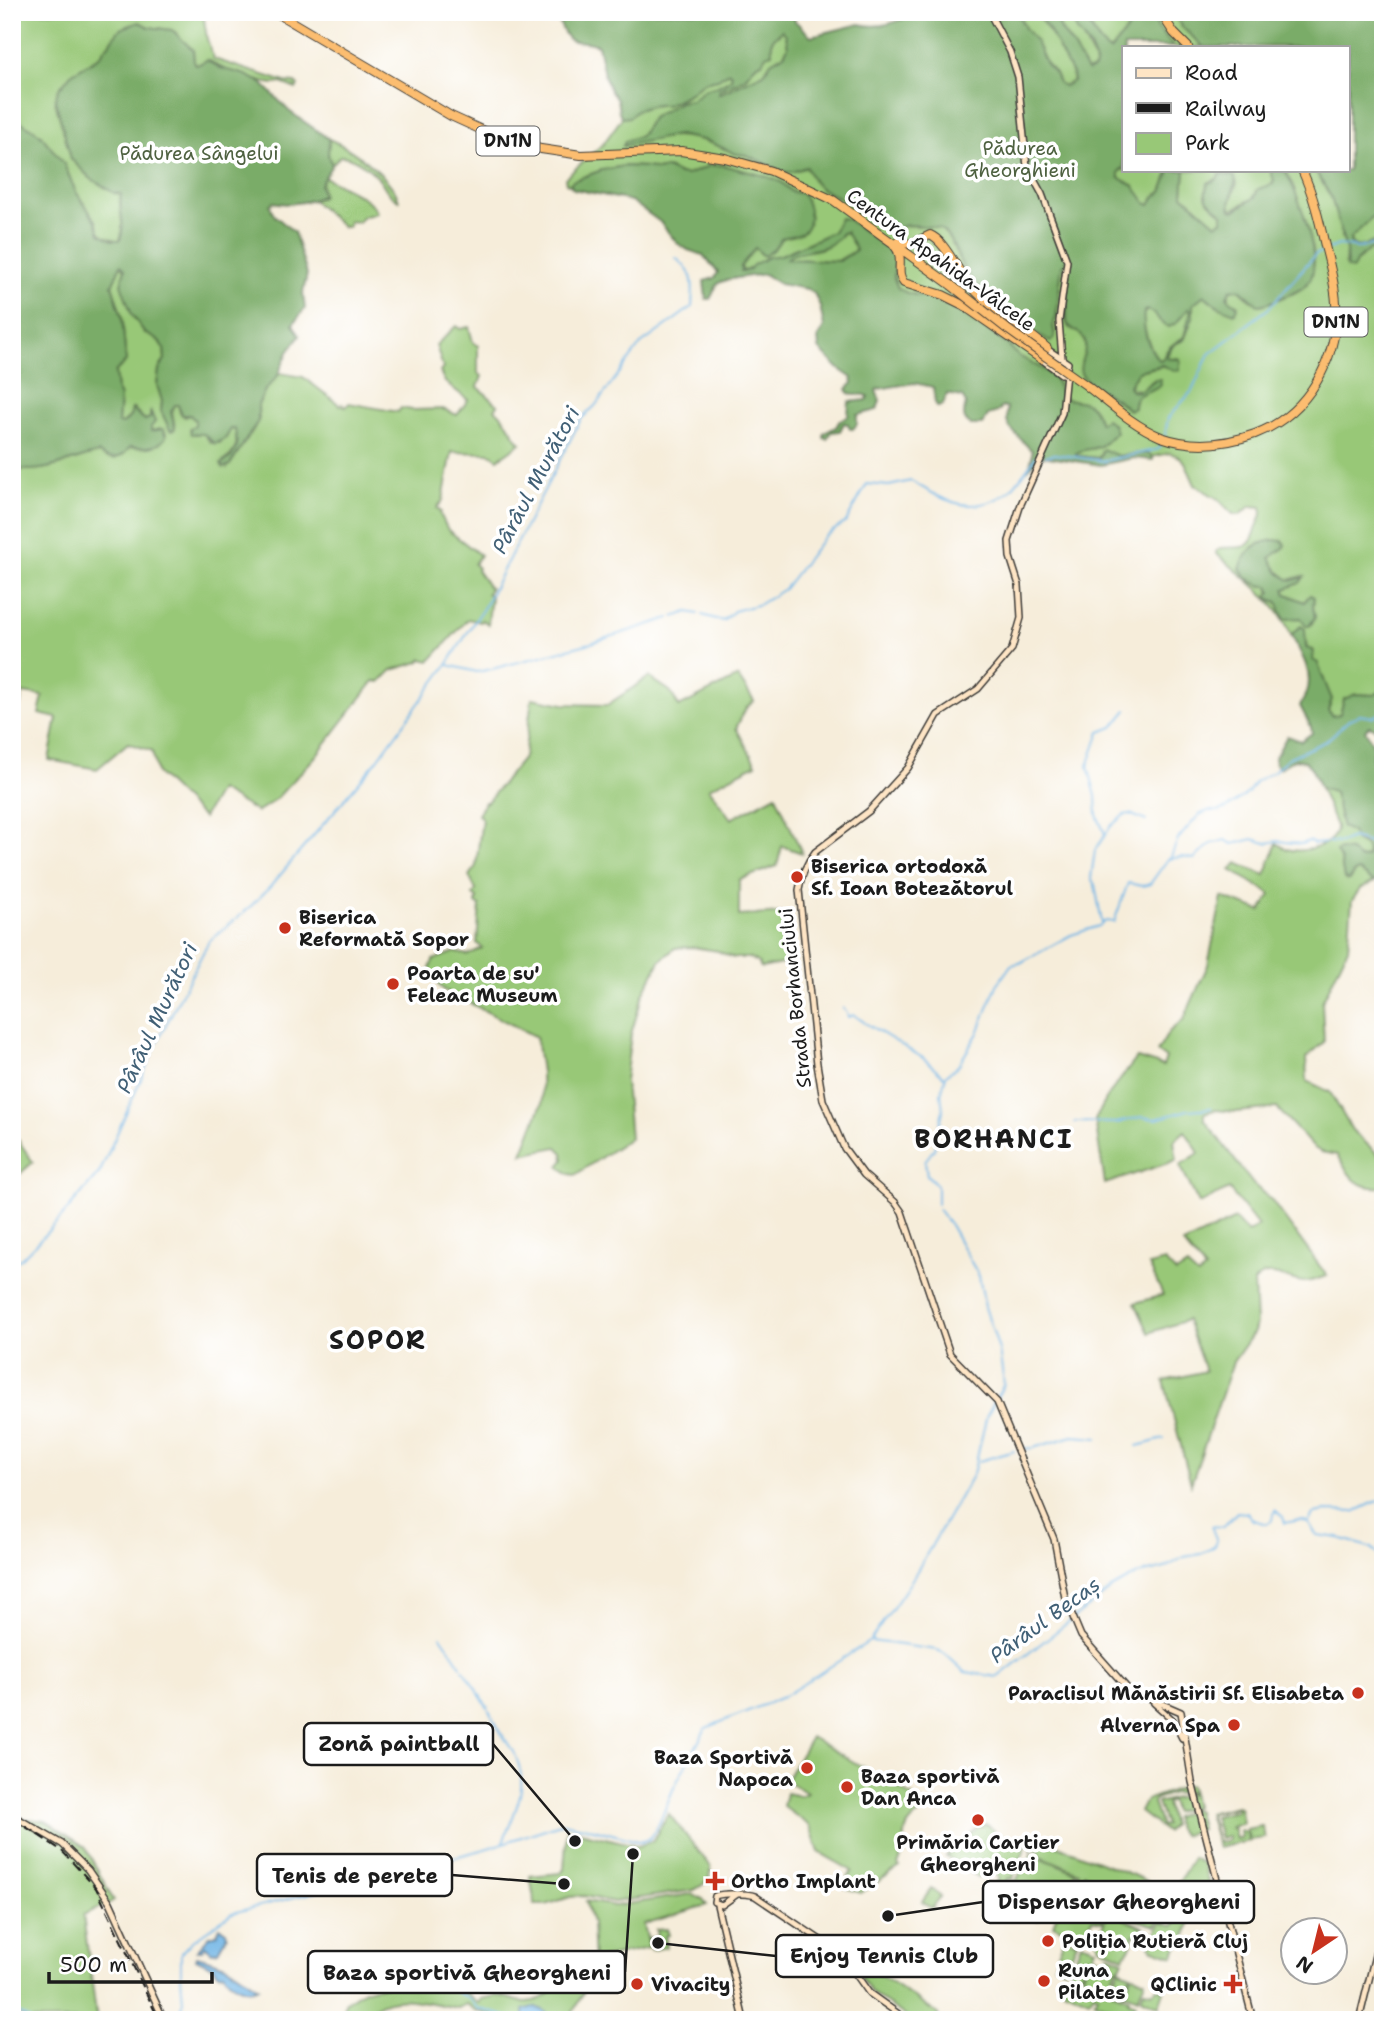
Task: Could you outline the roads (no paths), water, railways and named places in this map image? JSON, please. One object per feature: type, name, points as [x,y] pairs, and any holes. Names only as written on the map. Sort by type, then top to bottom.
[{"type":"highway","name":"Centura Apahida-Vâlcele","points":[[275,12],[451,116],[497,138],[581,155],[659,150],[690,152],[771,171],[825,195],[1150,432],[1173,440],[1198,444],[1227,442],[1257,433],[1288,415],[1318,380],[1327,362],[1336,323],[1336,302],[1316,205],[1303,172]]},
{"type":"highway","points":[[1160,12],[1187,46]]},
{"type":"highway","name":"DN1N","points":[[871,227],[906,245],[924,237]]},
{"type":"highway","name":"DN1N","points":[[871,227],[900,252],[899,273]]},
{"type":"highway","points":[[924,237],[930,235],[940,241],[969,284],[1041,350]]},
{"type":"highway","name":"DN1N","points":[[924,237],[917,246],[918,254],[951,285]]},
{"type":"highway","name":"DN1N","points":[[899,273],[905,264],[915,262],[951,285]]},
{"type":"highway","points":[[899,273],[906,285],[955,300],[1041,350]]},
{"type":"main road","name":"Strada Borhanciului","points":[[989,12],[1010,52],[1018,77],[1027,167],[1042,194],[1067,261],[1059,321],[1062,358],[1069,365],[1064,374],[1062,413],[1055,435],[1021,504],[1009,541],[1021,607],[1021,625],[1012,649],[978,689],[938,715],[908,768],[869,811],[813,855],[800,886],[817,1064],[820,1090],[840,1142],[861,1171],[901,1209],[950,1354],[995,1400],[1054,1539],[1064,1595],[1074,1620],[1091,1650],[1124,1686],[1182,1714],[1185,1748]]},
{"type":"main road","points":[[1041,350],[1057,350],[1059,343]]},
{"type":"main road","points":[[1041,350],[1062,358]]},
{"type":"main road","points":[[1041,350],[1064,374]]},
{"type":"main road","points":[[1139,1695],[1157,1705],[1173,1720],[1185,1748],[1253,2020]]},
{"type":"main road","points":[[12,1815],[56,1840],[79,1860],[110,1902],[135,1957],[140,1962],[164,2020]]},
{"type":"main road","points":[[736,1895],[722,1904],[714,1902],[718,1895],[747,1894],[755,1896],[834,1948],[869,1993],[907,2020]]},
{"type":"main road","points":[[723,1895],[726,1899],[722,1904],[722,1917],[744,2020]]},
{"type":"main road","points":[[1359,2020],[1383,1923]]},
{"type":"water","points":[[220,1927],[227,1935],[218,1951],[212,1952],[205,1946],[202,1950],[197,1950],[210,1936],[217,1934]]},
{"type":"water","points":[[197,1956],[226,1965],[258,1987],[238,1987],[223,1972],[218,1973],[213,1967],[196,1959]]},
{"type":"water","points":[[534,2007],[556,2020],[525,2020],[524,2010]]},
{"type":"waterway","name":"Pârâul Murători","points":[[1329,249],[1339,245],[1358,248],[1376,244],[1383,255]]},
{"type":"waterway","name":"Pârâul Murători","points":[[1165,435],[1168,418],[1192,391],[1209,354],[1269,308],[1315,255],[1323,251]]},
{"type":"waterway","name":"Pârâul Murători","points":[[12,1264],[22,1258],[57,1222],[100,1172],[159,1038],[209,941],[270,887],[376,762],[447,665],[484,607],[581,419],[595,406],[641,344],[692,307],[692,279],[676,258]]},
{"type":"waterway","name":"Pârâul Murători","points":[[1046,456],[1055,454],[1104,461],[1159,449],[1162,441]]},
{"type":"waterway","name":"Pârâul Murători","points":[[702,615],[723,621],[734,611],[760,604],[784,589],[824,537],[846,522],[867,484],[889,486],[911,481],[947,500],[970,505],[983,504],[1008,492],[1036,457],[1041,457]]},
{"type":"waterway","points":[[674,617],[688,612],[698,614]]},
{"type":"waterway","name":"Pârâul Murători","points":[[448,665],[477,672],[492,669],[591,643],[670,618]]},
{"type":"waterway","points":[[1105,834],[1097,815],[1096,796],[1088,766],[1100,732],[1113,727],[1127,710]]},
{"type":"waterway","points":[[1171,857],[1178,839],[1199,815],[1227,808],[1248,793],[1255,782],[1274,771],[1288,758],[1326,741],[1349,720],[1359,715],[1372,717],[1383,713]]},
{"type":"waterway","points":[[1102,923],[1095,885],[1091,878],[1095,850],[1111,826],[1124,815],[1130,814],[1146,821]]},
{"type":"waterway","points":[[1328,842],[1340,843],[1352,838],[1370,843],[1377,832],[1383,831]]},
{"type":"waterway","name":"Pârâul Becaș","points":[[937,1204],[937,1185],[927,1175],[925,1161],[934,1149],[943,1110],[941,1094],[946,1075],[958,1066],[978,1033],[997,985],[1011,965],[1020,963],[1071,935],[1106,921],[1114,922],[1128,883],[1142,886],[1150,884],[1168,859],[1194,859],[1211,844],[1225,840],[1233,844],[1253,839],[1266,843],[1325,843]]},
{"type":"waterway","points":[[843,1008],[848,1017],[854,1015],[864,1022]]},
{"type":"waterway","points":[[865,1023],[923,1058],[945,1077]]},
{"type":"waterway","points":[[1190,1110],[1211,1108]]},
{"type":"waterway","points":[[1075,1122],[1117,1123],[1141,1117],[1156,1119],[1188,1110]]},
{"type":"waterway","name":"Pârâul Becaș","points":[[177,2020],[183,2001],[181,1953],[191,1942],[232,1913],[482,1850],[563,1823],[641,1842],[649,1839],[706,1728],[783,1697],[870,1641],[910,1583],[973,1474],[987,1415],[1004,1384],[999,1350],[985,1307],[979,1276],[938,1209]]},
{"type":"waterway","points":[[1020,1449],[1033,1448],[1073,1436],[1098,1438]]},
{"type":"waterway","points":[[1137,1446],[1164,1439]]},
{"type":"waterway","points":[[979,1461],[1014,1451]]},
{"type":"waterway","points":[[1315,1513],[1354,1512],[1383,1501]]},
{"type":"waterway","name":"Pârâul Becaș","points":[[871,1641],[937,1650],[965,1672],[998,1677],[1111,1589],[1136,1575],[1165,1568],[1184,1557],[1201,1554],[1215,1546],[1217,1541],[1211,1526],[1223,1527],[1237,1512],[1247,1513],[1253,1520],[1267,1524],[1273,1519],[1275,1510],[1285,1523],[1300,1520],[1307,1522],[1317,1535],[1339,1538],[1372,1548],[1383,1560]]},
{"type":"waterway","points":[[1309,1522],[1313,1514]]},
{"type":"waterway","points":[[441,1636],[448,1646]]},
{"type":"waterway","points":[[449,1648],[461,1666]]},
{"type":"waterway","points":[[463,1669],[488,1708]]},
{"type":"waterway","points":[[489,1711],[500,1731]]},
{"type":"waterway","points":[[501,1733],[511,1748]]},
{"type":"waterway","points":[[503,1842],[520,1797],[521,1775],[513,1750]]},
{"type":"waterway","points":[[391,1980],[405,1978],[447,1987],[470,1999],[477,2008],[518,2020]]},
{"type":"waterway","name":"Pârâul Becaș","points":[[12,2009],[30,2020]]},
{"type":"railway","points":[[12,1818],[61,1850],[96,1888],[159,2020]]},
{"type":"place","name":"Biserica ortodoxă Sf. Ioan Botezătorul","points":[[797,877]]},
{"type":"place","name":"Biserica Reformată Sopor","points":[[285,928]]},
{"type":"place","name":"Poarta de su' Feleac Museum","points":[[393,984]]},
{"type":"place","name":"Paraclisul Mănăstirii Sf. Elisabeta","points":[[1358,1693]]},
{"type":"place","name":"Alverna Spa","points":[[1234,1725]]},
{"type":"place","name":"Baza Sportivă Napoca","points":[[807,1768]]},
{"type":"place","name":"Baza sportivă Dan Anca","points":[[847,1787]]},
{"type":"place","name":"Primăria Cartier Gheorgheni","points":[[978,1820]]},
{"type":"place","name":"Zonă paintball","points":[[575,1841]]},
{"type":"place","name":"Baza sportivă Gheorgheni","points":[[633,1854]]},
{"type":"place","name":"Ortho Implant","points":[[715,1881]]},
{"type":"place","name":"Tenis de perete","points":[[564,1884]]},
{"type":"place","name":"Dispensar Gheorgheni","points":[[888,1916]]},
{"type":"place","name":"Poliția Rutieră Cluj","points":[[1048,1941]]},
{"type":"place","name":"Enjoy Tennis Club","points":[[658,1943]]},
{"type":"place","name":"Runa Pilates","points":[[1044,1981]]},
{"type":"place","name":"Vivacity","points":[[637,1984]]},
{"type":"place","name":"QClinic","points":[[1233,1984]]},
{"type":"district","name":"BORHANCI","points":[[994,1138]]},
{"type":"district","name":"SOPOR","points":[[378,1339]]},
{"type":"park label","name":"Pădurea Sângelui","points":[[199,153]]},
{"type":"park label","name":"Pădurea Gheorghieni","points":[[1020,159]]}]
